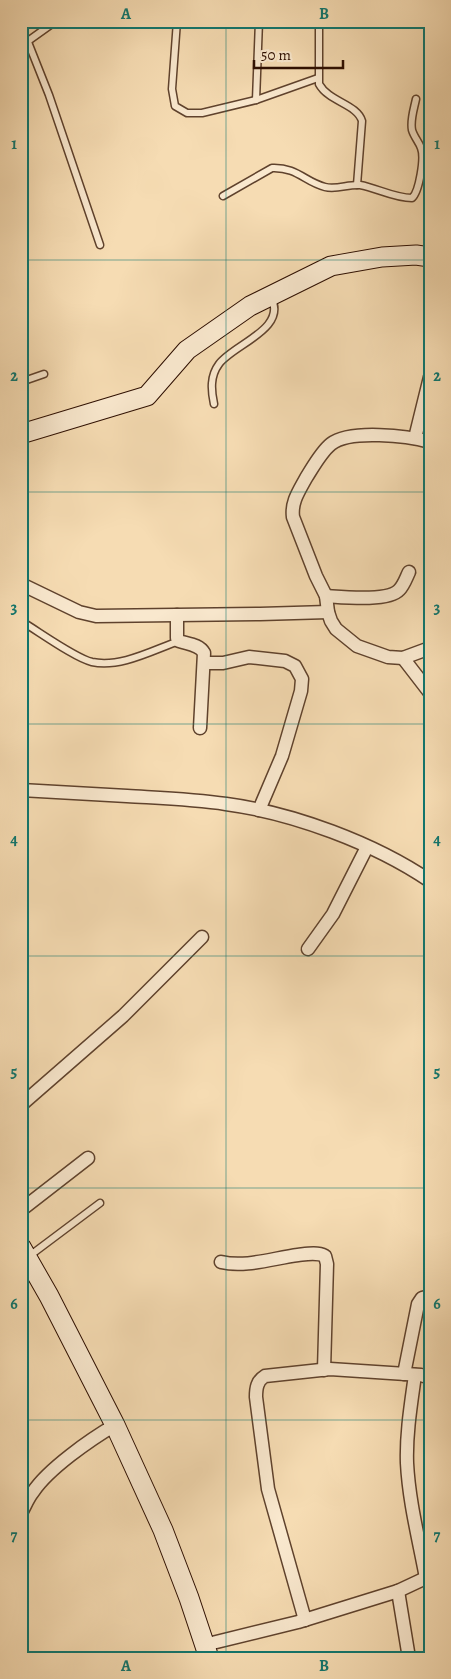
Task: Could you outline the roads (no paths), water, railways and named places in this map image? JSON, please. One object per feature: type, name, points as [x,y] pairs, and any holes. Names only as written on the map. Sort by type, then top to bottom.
[{"type":"main road","points":[[21,434],[147,396],[187,350],[250,306],[331,266],[382,257],[416,255],[427,259]]},
{"type":"main road","points":[[24,1252],[49,1296],[115,1425],[163,1530],[207,1652]]},
{"type":"street","points":[[415,438],[430,377]]},
{"type":"street","points":[[430,442],[415,438],[358,436],[338,440],[330,445],[315,464],[293,503],[293,517],[316,576],[326,596],[328,612],[336,629],[357,646],[388,657],[404,658],[430,648]]},
{"type":"street","points":[[326,596],[363,598],[380,597],[395,593],[399,590],[409,572]]},
{"type":"street","points":[[21,584],[79,612],[96,616],[328,612]]},
{"type":"street","points":[[177,615],[177,638],[179,641],[202,648],[204,652],[200,728]]},
{"type":"street","points":[[204,663],[223,663],[249,657],[285,661],[295,666],[302,679],[301,691],[282,756],[259,810]]},
{"type":"street","points":[[404,658],[430,693]]},
{"type":"street","points":[[22,790],[184,799],[259,810],[323,828],[367,847],[430,881]]},
{"type":"street","points":[[308,949],[333,914],[367,847]]},
{"type":"street","points":[[21,1105],[123,1016],[202,937]]},
{"type":"street","points":[[21,1210],[88,1158]]},
{"type":"street","points":[[221,1262],[235,1265],[316,1253],[325,1256],[324,1370]]},
{"type":"street","points":[[207,1652],[398,1591],[428,1577],[409,1489],[407,1437],[409,1375],[418,1304],[422,1298],[430,1296]]},
{"type":"street","points":[[305,1620],[268,1488],[256,1388],[259,1380],[265,1376],[324,1370],[430,1378]]},
{"type":"street","points":[[21,1513],[32,1492],[44,1478],[99,1434],[115,1425]]},
{"type":"street","points":[[398,1591],[409,1658]]},
{"type":"lane","points":[[21,46],[56,21]]},
{"type":"lane","points":[[176,21],[172,89],[175,106],[187,113],[202,114],[256,100],[318,78]]},
{"type":"lane","points":[[256,100],[259,21]]},
{"type":"lane","points":[[319,21],[318,78],[323,90],[329,96],[355,111],[360,115],[362,121],[357,185]]},
{"type":"lane","points":[[28,42],[55,111],[100,245]]},
{"type":"lane","points":[[223,196],[272,168],[281,168],[292,170],[327,188],[357,185],[412,198],[418,190],[423,158],[422,149],[412,130],[416,99]]},
{"type":"lane","points":[[214,404],[211,385],[220,363],[265,328],[271,320],[275,311],[275,305],[270,296]]},
{"type":"lane","points":[[21,382],[44,374]]},
{"type":"lane","points":[[21,621],[75,654],[92,662],[126,660],[179,641]]},
{"type":"lane","points":[[24,1252],[100,1203]]}]
